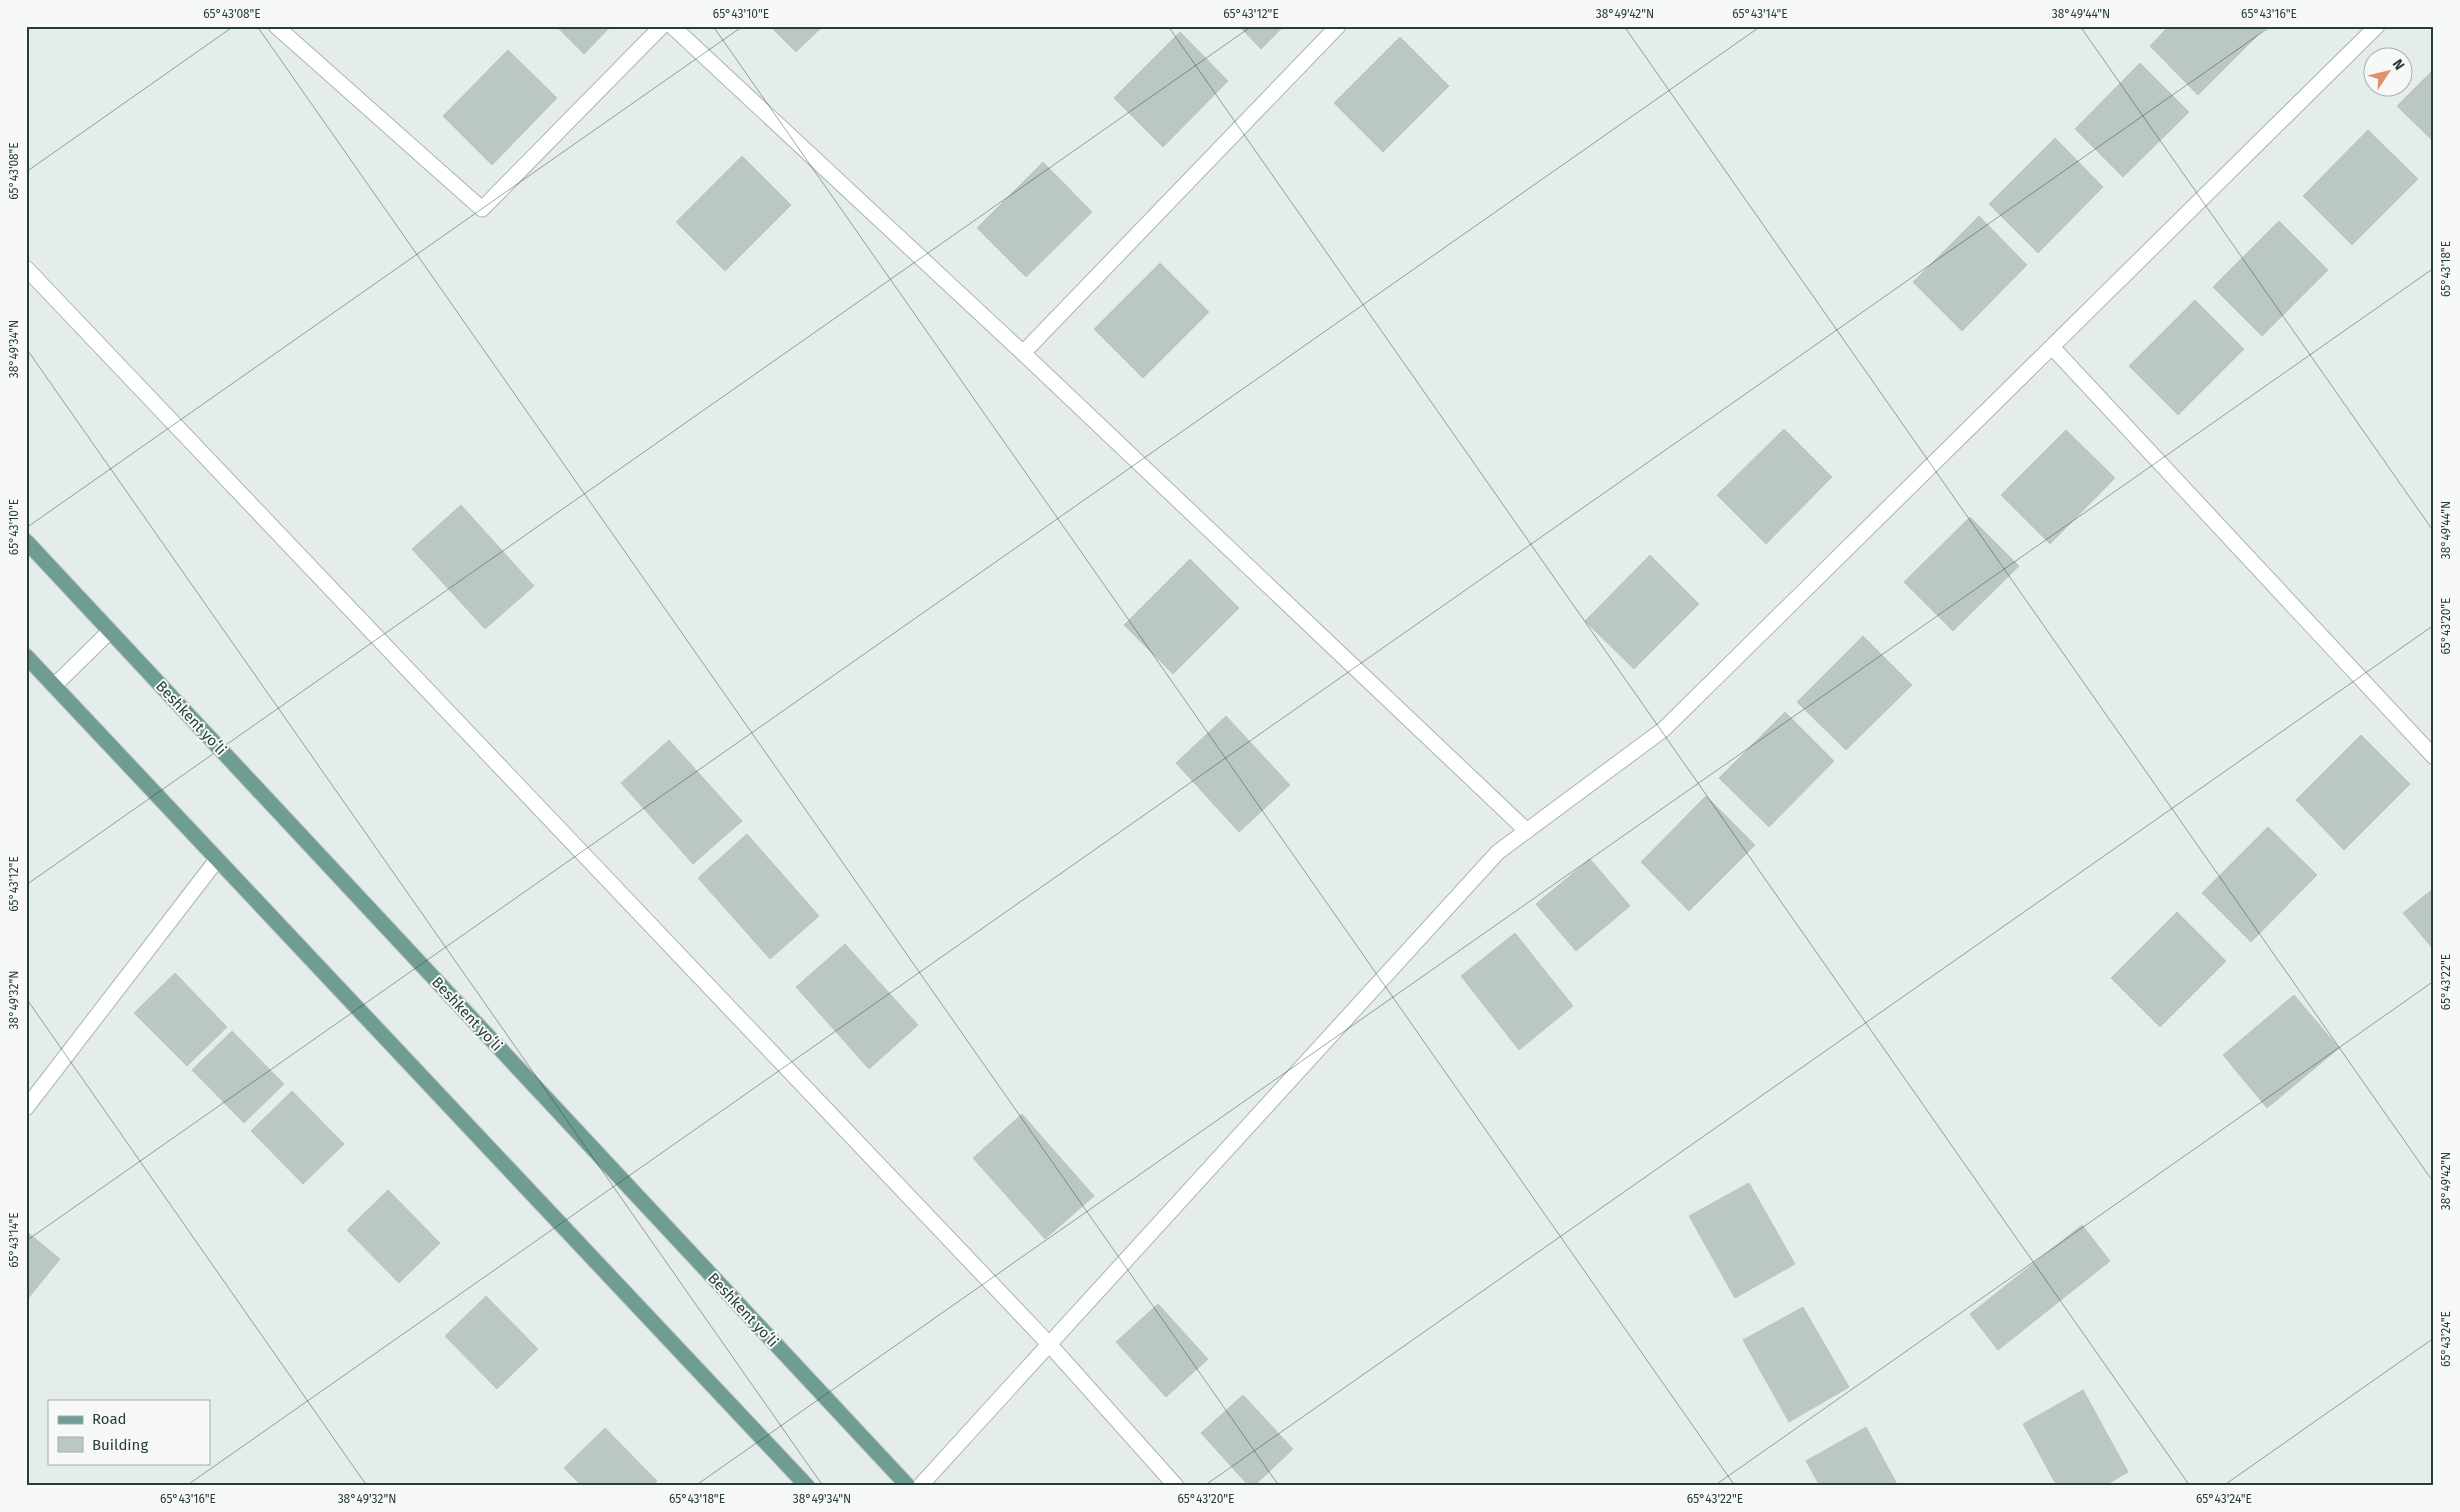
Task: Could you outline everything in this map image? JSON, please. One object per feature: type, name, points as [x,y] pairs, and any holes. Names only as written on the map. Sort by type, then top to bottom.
[{"type":"main road","name":"Beshkent yoʻli","points":[[26,542],[908,1486]]},
{"type":"main road","points":[[26,656],[216,861],[807,1486]]},
{"type":"street","points":[[276,26],[482,208],[662,26]]},
{"type":"street","points":[[672,26],[1023,353],[1527,831]]},
{"type":"street","points":[[1023,353],[1338,26]]},
{"type":"street","points":[[920,1486],[1498,852],[1664,729],[2377,26]]},
{"type":"street","points":[[26,268],[1049,1344],[1176,1486]]},
{"type":"street","points":[[2052,347],[2434,757]]},
{"type":"street","points":[[54,686],[110,631]]},
{"type":"street","points":[[26,1108],[216,861]]},
{"type":"building","points":[[556,26],[611,26],[584,54]]},
{"type":"building","points":[[770,26],[823,26],[796,52]]},
{"type":"building","points":[[1239,26],[1284,26],[1261,49]]},
{"type":"building","points":[[2169,26],[2261,26],[2264,29],[2198,95],[2150,46]]},
{"type":"building","points":[[1180,32],[1228,81],[1163,147],[1114,98]]},
{"type":"building","points":[[1400,37],[1449,86],[1383,152],[1334,103]]},
{"type":"building","points":[[508,50],[557,98],[492,165],[443,116]]},
{"type":"building","points":[[2140,63],[2189,112],[2123,177],[2075,129]]},
{"type":"building","points":[[2434,69],[2434,142],[2397,106],[2405,98],[2412,98],[2412,91]]},
{"type":"building","points":[[2368,130],[2418,179],[2352,245],[2303,196]]},
{"type":"building","points":[[2055,138],[2103,187],[2038,253],[1989,204]]},
{"type":"building","points":[[742,156],[791,205],[725,271],[676,222]]},
{"type":"building","points":[[1043,162],[1092,212],[1026,277],[977,228]]},
{"type":"building","points":[[1979,216],[2027,265],[1962,331],[1913,282]]},
{"type":"building","points":[[2279,221],[2328,270],[2262,336],[2213,287]]},
{"type":"building","points":[[1160,263],[1209,312],[1143,378],[1094,329]]},
{"type":"building","points":[[2195,300],[2244,349],[2178,415],[2129,366]]},
{"type":"building","points":[[1784,429],[1832,477],[1766,544],[1717,495]]},
{"type":"building","points":[[2066,430],[2115,478],[2050,544],[2001,495]]},
{"type":"building","points":[[461,505],[534,586],[485,629],[412,549]]},
{"type":"building","points":[[1970,517],[2019,566],[1953,631],[1904,582]]},
{"type":"building","points":[[1650,555],[1699,604],[1634,669],[1585,621]]},
{"type":"building","points":[[1190,559],[1239,608],[1173,674],[1124,625]]},
{"type":"building","points":[[1863,636],[1912,685],[1846,750],[1797,702]]},
{"type":"building","points":[[1785,712],[1834,761],[1769,827],[1719,778]]},
{"type":"building","points":[[1226,716],[1290,785],[1239,832],[1176,763]]},
{"type":"building","points":[[2361,735],[2410,784],[2344,850],[2296,800]]},
{"type":"building","points":[[669,740],[742,821],[693,864],[621,783]]},
{"type":"building","points":[[1706,796],[1755,845],[1689,911],[1641,862]]},
{"type":"building","points":[[2268,827],[2317,875],[2251,942],[2202,893]]},
{"type":"building","points":[[747,834],[819,916],[770,959],[698,878]]},
{"type":"building","points":[[1590,859],[1630,906],[1576,951],[1536,904]]},
{"type":"building","points":[[2434,888],[2434,950],[2403,913]]},
{"type":"building","points":[[2177,912],[2226,961],[2160,1027],[2111,978]]},
{"type":"building","points":[[1515,933],[1573,1006],[1519,1050],[1461,976]]},
{"type":"building","points":[[845,944],[918,1025],[869,1069],[796,987]]},
{"type":"building","points":[[175,973],[227,1027],[187,1066],[134,1013]]},
{"type":"building","points":[[2294,995],[2339,1048],[2267,1108],[2223,1055]]},
{"type":"building","points":[[232,1031],[284,1084],[244,1123],[192,1070]]},
{"type":"building","points":[[292,1091],[344,1144],[303,1184],[251,1131]]},
{"type":"building","points":[[1022,1114],[1094,1196],[1045,1239],[973,1158]]},
{"type":"building","points":[[1749,1183],[1795,1264],[1735,1298],[1689,1216]]},
{"type":"building","points":[[388,1190],[440,1243],[399,1283],[347,1230]]},
{"type":"building","points":[[2082,1225],[2110,1261],[1998,1350],[1970,1314]]},
{"type":"building","points":[[26,1231],[60,1259],[26,1301]]},
{"type":"building","points":[[486,1296],[538,1349],[497,1389],[445,1336]]},
{"type":"building","points":[[1158,1304],[1208,1359],[1166,1397],[1116,1342]]},
{"type":"building","points":[[1803,1307],[1849,1387],[1789,1422],[1743,1340]]},
{"type":"building","points":[[2083,1390],[2128,1472],[2104,1486],[2057,1486],[2023,1424]]},
{"type":"building","points":[[1243,1395],[1293,1449],[1254,1486],[1249,1486],[1201,1433]]},
{"type":"building","points":[[1866,1427],[1898,1486],[1820,1486],[1806,1461]]},
{"type":"building","points":[[605,1428],[657,1481],[652,1486],[582,1486],[564,1468]]}]
